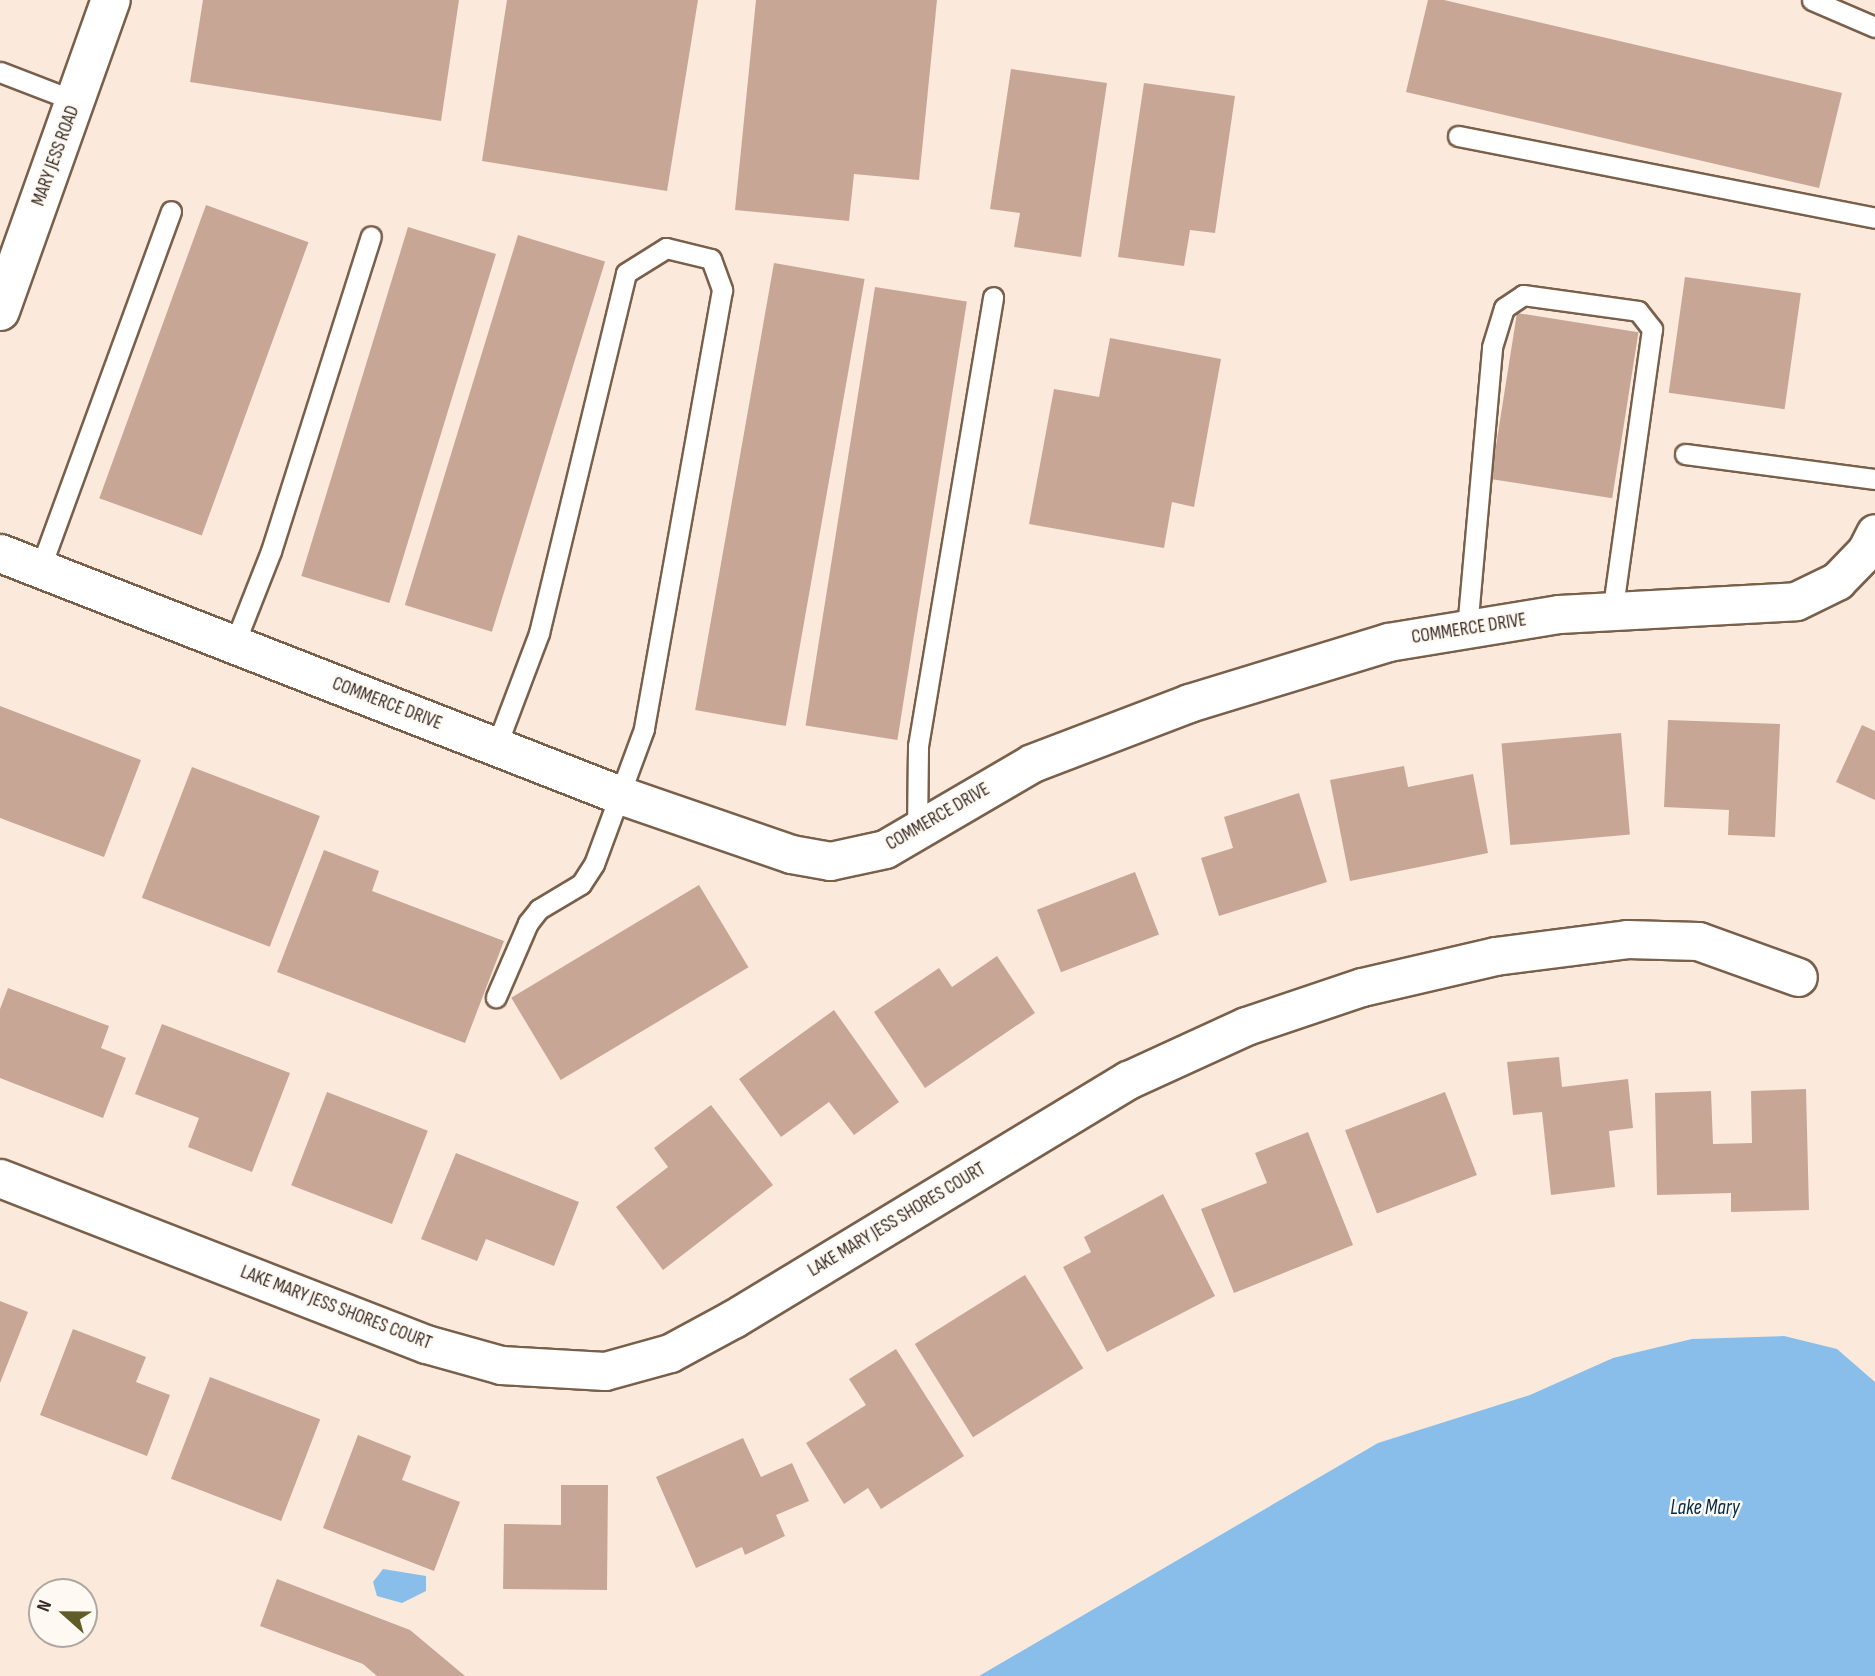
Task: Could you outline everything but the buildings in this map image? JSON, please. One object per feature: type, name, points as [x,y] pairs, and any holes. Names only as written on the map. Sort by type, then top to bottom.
[{"type":"street","name":"MARY JESS ROAD","points":[[0,311],[111,0]]},
{"type":"street","name":"COMMERCE DRIVE","points":[[0,553],[620,795],[791,854],[830,861],[885,849],[1032,763],[1189,703],[1388,642],[1559,614],[1796,601],[1837,581],[1866,551],[1875,533]]},
{"type":"street","name":"LAKE MARY JESS SHORES COURT","points":[[0,1178],[426,1344],[501,1366],[604,1371],[670,1353],[733,1319],[1128,1080],[1245,1026],[1362,986],[1495,956],[1627,939],[1698,941],[1798,977]]},
{"type":"lane","points":[[1812,0],[1875,27]]},
{"type":"lane","points":[[0,72],[75,101]]},
{"type":"lane","points":[[1458,136],[1875,218]]},
{"type":"lane","points":[[40,569],[171,211]]},
{"type":"lane","points":[[234,645],[271,551],[371,236]]},
{"type":"lane","points":[[496,747],[539,633],[626,273],[666,248],[711,259],[722,290],[644,729],[594,864],[581,884],[539,909],[527,923],[496,996]]},
{"type":"lane","points":[[1467,629],[1492,347],[1504,307],[1523,295],[1638,311],[1652,330],[1612,612]]},
{"type":"lane","points":[[917,830],[918,746],[993,297]]},
{"type":"lane","points":[[1685,454],[1875,479]]},
{"type":"water","name":"Lake Mary","points":[[1784,1336],[1837,1349],[1875,1382],[1875,1676],[979,1676],[1378,1443],[1530,1395],[1613,1358],[1692,1339]]},
{"type":"water","points":[[383,1569],[426,1576],[426,1591],[402,1603],[377,1596],[373,1582]]}]
